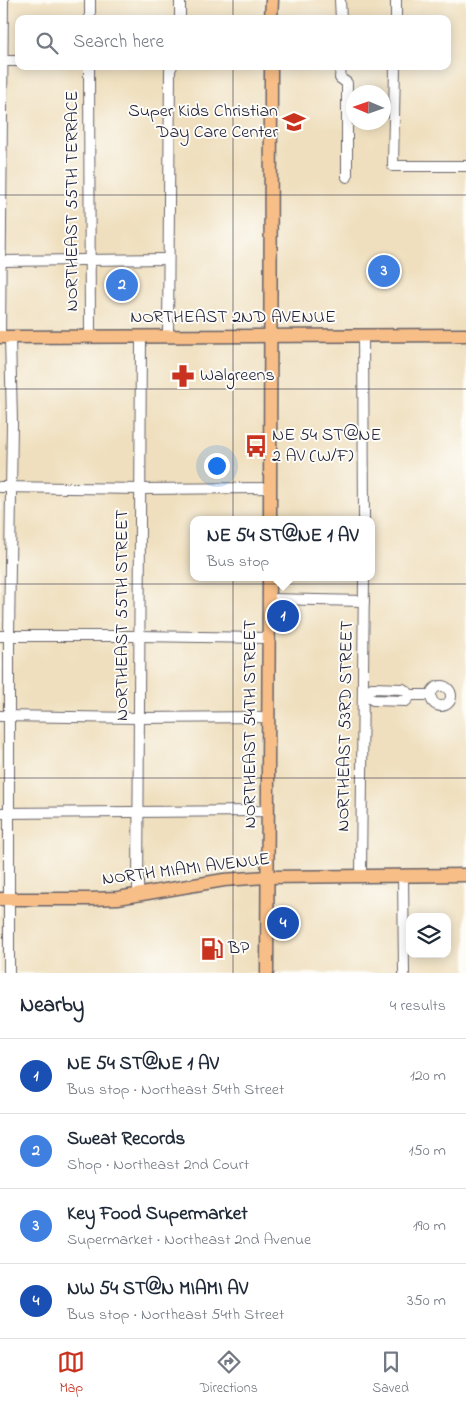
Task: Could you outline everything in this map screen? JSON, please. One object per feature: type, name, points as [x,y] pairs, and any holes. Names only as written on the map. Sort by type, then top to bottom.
[{"type":"main road","points":[[272,0],[272,15]]},
{"type":"main road","points":[[270,516],[271,70]]},
{"type":"main road","name":"NORTHEAST 2ND AVENUE","points":[[4,337],[466,335]]},
{"type":"main road","name":"NORTHEAST 54TH STREET","points":[[267,973],[270,581]]},
{"type":"main road","name":"NORTH MIAMI AVENUE","points":[[4,899],[118,898],[224,880],[267,876],[466,875]]},
{"type":"street","points":[[3,0],[0,262],[11,487],[4,636],[4,899],[9,973]]},
{"type":"street","points":[[90,0],[90,15]]},
{"type":"street","points":[[180,0],[180,15]]},
{"type":"street","points":[[340,0],[341,15]]},
{"type":"street","points":[[396,0],[396,15]]},
{"type":"street","points":[[1,61],[15,61]]},
{"type":"street","name":"NORTHEAST 55TH TERRACE","points":[[90,70],[90,336]]},
{"type":"street","points":[[168,336],[170,70]]},
{"type":"street","points":[[341,70],[340,78],[347,83],[347,177]]},
{"type":"street","points":[[395,70],[393,166],[466,166]]},
{"type":"street","points":[[0,262],[168,259]]},
{"type":"street","points":[[363,335],[364,516]]},
{"type":"street","name":"NORTHEAST 55TH STREET","points":[[138,894],[142,336]]},
{"type":"street","points":[[0,487],[270,488]]},
{"type":"street","name":"NORTHEAST 53RD STREET","points":[[361,875],[364,581]]},
{"type":"street","points":[[269,599],[364,602]]},
{"type":"street","points":[[4,636],[269,638]]},
{"type":"street","points":[[362,694],[374,700],[406,700],[411,695],[431,695]]},
{"type":"street","points":[[5,717],[269,717]]},
{"type":"street","points":[[5,813],[268,811]]},
{"type":"street","points":[[403,875],[404,973]]},
{"type":"place","name":"Super Kids Christian Day Care Center","points":[[294,122]]},
{"type":"place","name":"Key Food Supermarket","points":[[384,271]]},
{"type":"place","name":"Sweat Records","points":[[122,285]]},
{"type":"place","name":"Walgreens","points":[[183,376]]},
{"type":"place","name":"NE 54 ST@NE 2 AV (W/F)","points":[[256,446]]},
{"type":"place","name":"NE 54 ST@NE 1 AV","points":[[283,616]]},
{"type":"place","name":"NW 54 ST@N MIAMI AV","points":[[283,923]]},
{"type":"place","name":"BP","points":[[212,949]]}]
